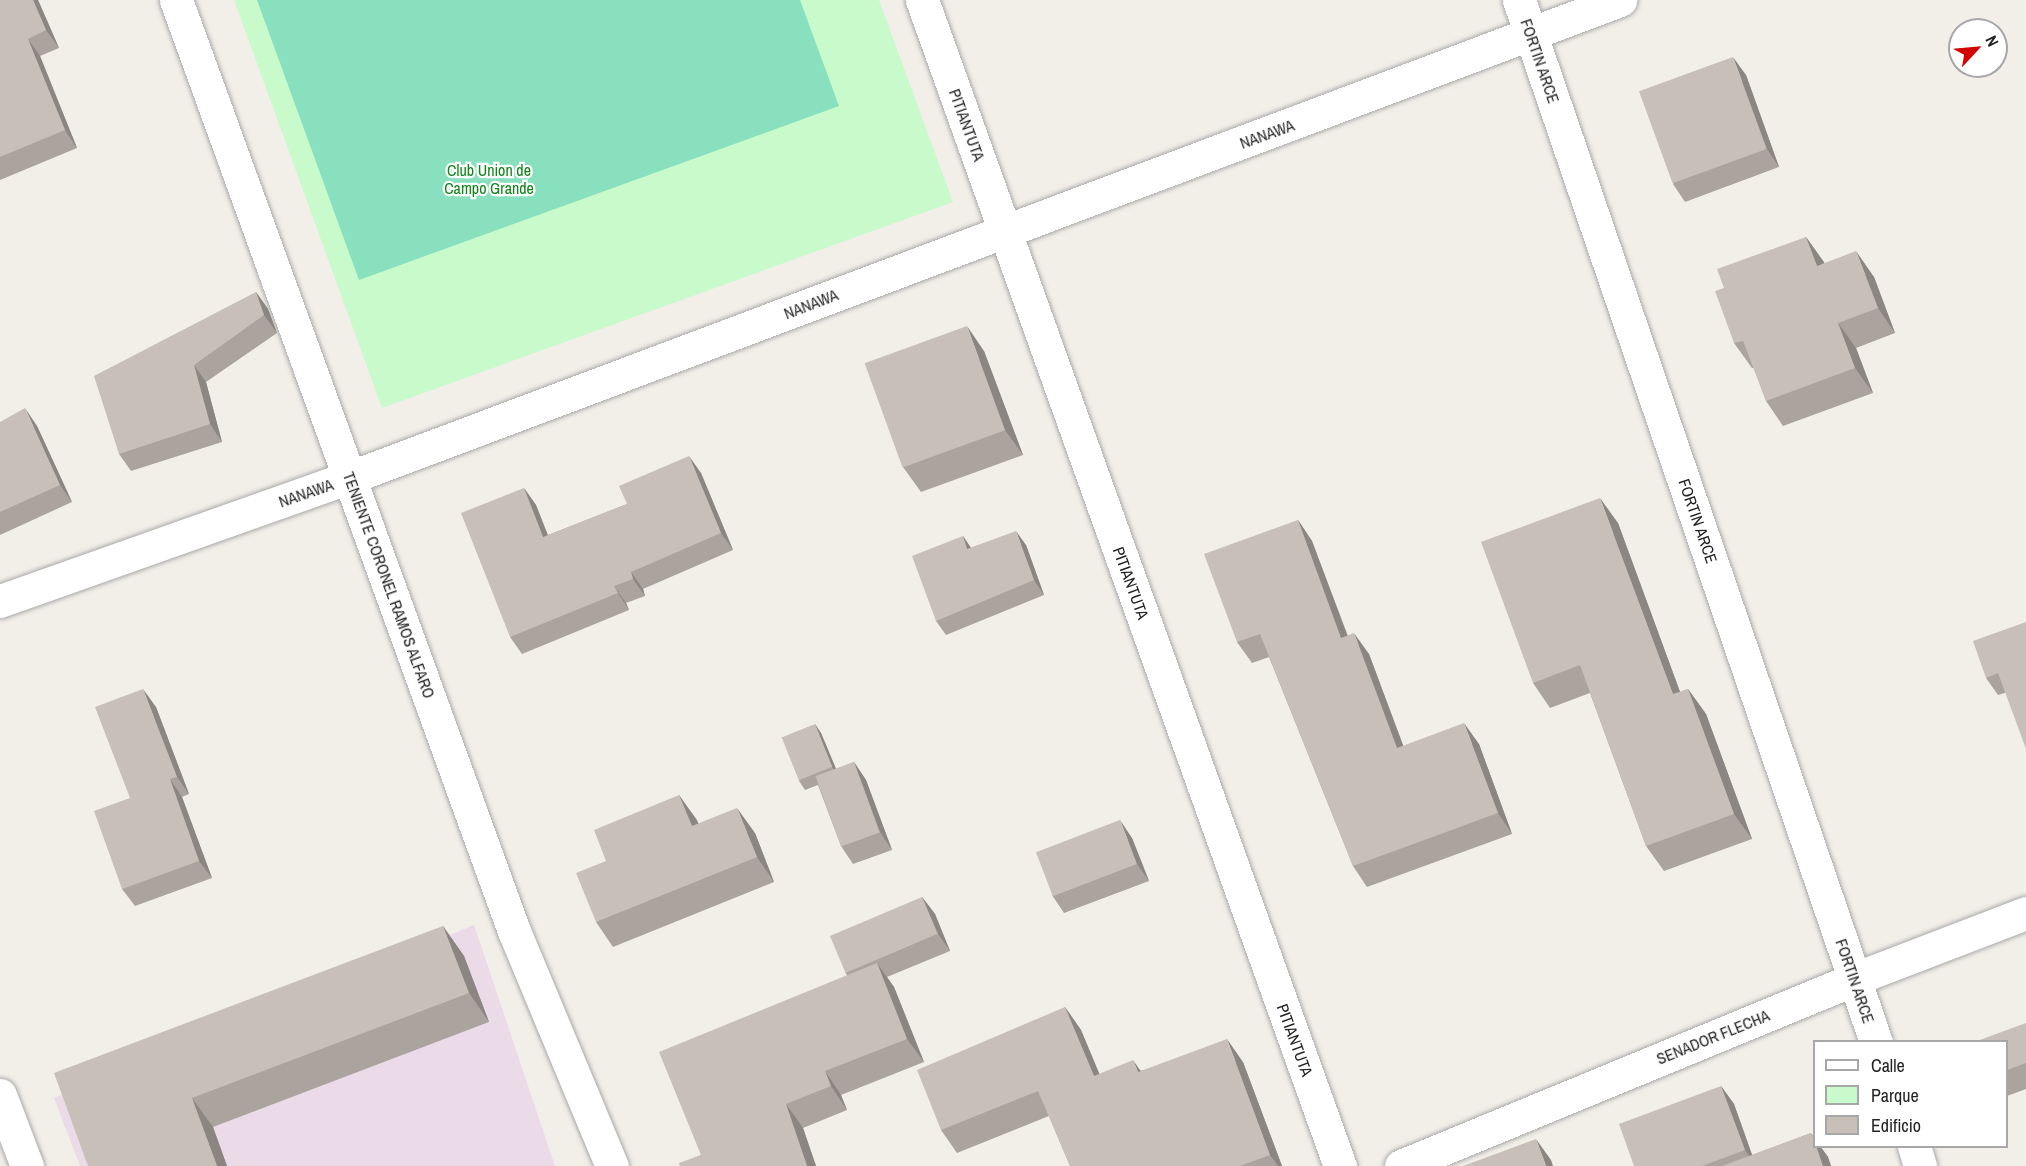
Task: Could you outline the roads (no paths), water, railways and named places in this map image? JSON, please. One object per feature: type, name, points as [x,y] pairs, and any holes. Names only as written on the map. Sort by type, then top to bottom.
[{"type":"street","name":"TENIENTE CORONEL RAMOS ALFARO","points":[[176,0],[514,931],[612,1166]]},
{"type":"street","name":"PITIANTUTA","points":[[922,0],[1340,1166]]},
{"type":"street","name":"FORTIN ARCE","points":[[1519,0],[1876,1040]]},
{"type":"street","name":"NANAWA","points":[[0,601],[351,477],[1620,0]]},
{"type":"street","name":"SENADOR FLECHA","points":[[1401,1166],[1854,979],[2026,913]]},
{"type":"street","points":[[0,1095],[27,1166]]},
{"type":"street","points":[[1915,1148],[1920,1166]]},
{"type":"park label","name":"Club Union de Campo Grande","points":[[489,179]]}]
